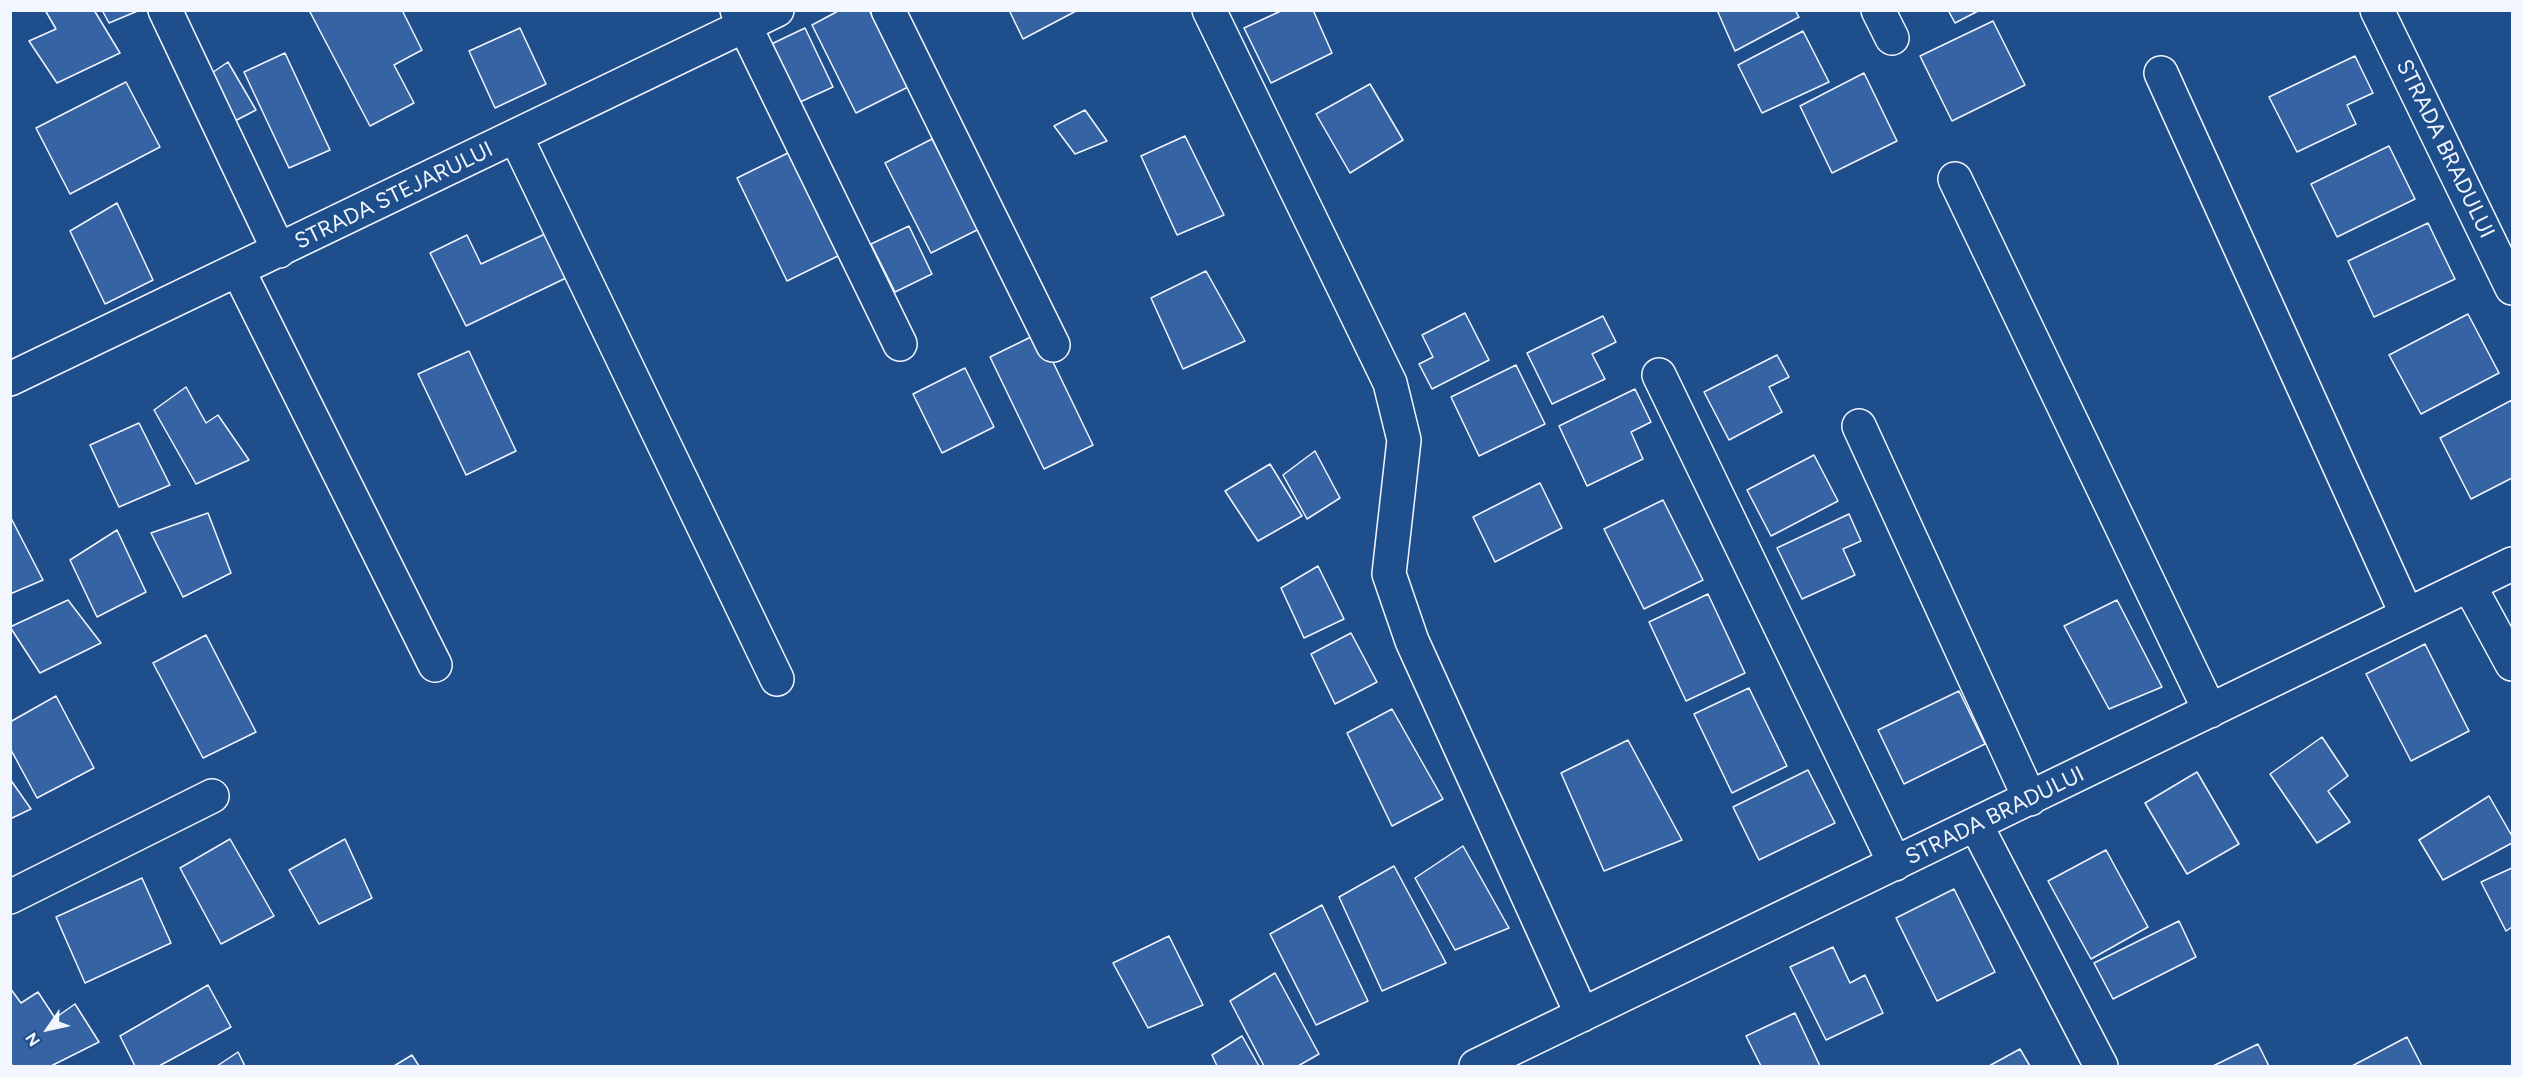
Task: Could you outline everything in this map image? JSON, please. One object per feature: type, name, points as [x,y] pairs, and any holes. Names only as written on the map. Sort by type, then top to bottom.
[{"type":"street","points":[[165,10],[279,251]]},
{"type":"street","name":"STRADA STEJARULUI","points":[[10,379],[516,137],[741,18],[777,10]]},
{"type":"street","points":[[888,10],[1053,345]]},
{"type":"street","points":[[1209,10],[1390,383],[1404,440],[1389,574],[1412,641],[1582,1015]]},
{"type":"street","name":"STRADA BRADULUI","points":[[2377,10],[2512,288]]},
{"type":"street","points":[[741,18],[900,344]]},
{"type":"street","points":[[2162,73],[2407,615]]},
{"type":"street","points":[[516,137],[777,679]]},
{"type":"street","points":[[1955,179],[2210,711]]},
{"type":"street","points":[[238,270],[435,665]]},
{"type":"street","points":[[1659,375],[1895,864]]},
{"type":"street","points":[[1859,426],[2030,799]]},
{"type":"street","name":"STRADA BRADULUI","points":[[1476,1066],[1510,1059],[1582,1015],[2512,564]]},
{"type":"street","points":[[2469,585],[2512,664]]},
{"type":"street","points":[[10,897],[212,796]]},
{"type":"street","points":[[1976,825],[2101,1066]]},
{"type":"building","points":[[45,10],[94,10],[120,53],[57,83],[29,41],[56,29]]},
{"type":"building","points":[[102,10],[140,10],[109,23]]},
{"type":"building","points":[[313,10],[402,10],[422,50],[394,65],[414,103],[370,126],[310,12]]},
{"type":"building","points":[[840,10],[869,10],[908,87],[856,113],[812,25]]},
{"type":"building","points":[[1009,10],[1078,10],[1023,39]]},
{"type":"building","points":[[1283,10],[1313,10],[1332,53],[1271,83],[1244,28]]},
{"type":"building","points":[[1717,10],[1795,10],[1799,17],[1735,51]]},
{"type":"building","points":[[1948,10],[1980,10],[1955,23]]},
{"type":"building","points":[[1993,21],[2025,85],[1952,121],[1920,56]]},
{"type":"building","points":[[520,28],[546,84],[495,108],[469,51]]},
{"type":"building","points":[[805,28],[833,87],[789,107],[761,49]]},
{"type":"building","points":[[1803,31],[1829,82],[1762,113],[1738,65]]},
{"type":"building","points":[[285,53],[330,150],[289,168],[244,72]]},
{"type":"building","points":[[2355,56],[2373,93],[2347,105],[2356,124],[2297,152],[2269,97]]},
{"type":"building","points":[[228,62],[256,110],[229,124],[206,77]]},
{"type":"building","points":[[1864,73],[1897,141],[1832,173],[1800,106]]},
{"type":"building","points":[[126,82],[160,147],[70,194],[36,128]]},
{"type":"building","points":[[1370,84],[1403,140],[1350,173],[1316,114]]},
{"type":"building","points":[[1085,110],[1107,141],[1075,154],[1054,126]]},
{"type":"building","points":[[1185,136],[1224,215],[1177,235],[1141,156]]},
{"type":"building","points":[[932,139],[979,229],[931,253],[885,163]]},
{"type":"building","points":[[2389,146],[2415,199],[2337,237],[2311,184]]},
{"type":"building","points":[[790,152],[840,255],[787,281],[737,178]]},
{"type":"building","points":[[117,203],[153,280],[105,304],[70,231]]},
{"type":"building","points":[[2428,223],[2455,279],[2374,317],[2348,261]]},
{"type":"building","points":[[909,226],[932,274],[895,292],[871,244]]},
{"type":"building","points":[[545,234],[566,278],[466,326],[430,253],[467,235],[481,264]]},
{"type":"building","points":[[1206,271],[1245,341],[1183,369],[1151,298]]},
{"type":"building","points":[[1465,313],[1489,360],[1432,389],[1419,364],[1433,357],[1422,335]]},
{"type":"building","points":[[2468,314],[2499,373],[2421,414],[2389,355]]},
{"type":"building","points":[[1603,316],[1616,342],[1592,354],[1605,379],[1552,404],[1527,353]]},
{"type":"building","points":[[1039,333],[1093,445],[1044,469],[990,357]]},
{"type":"building","points":[[469,351],[516,451],[466,475],[418,374]]},
{"type":"building","points":[[1777,355],[1789,377],[1769,387],[1782,412],[1729,440],[1704,392]]},
{"type":"building","points":[[1516,365],[1545,424],[1479,456],[1451,397]]},
{"type":"building","points":[[965,368],[994,427],[942,453],[913,394]]},
{"type":"building","points":[[186,387],[206,423],[218,415],[249,460],[196,484],[154,410]]},
{"type":"building","points":[[1635,389],[1651,422],[1631,432],[1643,459],[1587,486],[1559,426]]},
{"type":"building","points":[[2512,400],[2512,478],[2471,499],[2440,438]]},
{"type":"building","points":[[139,423],[170,485],[119,507],[90,445]]},
{"type":"building","points":[[1315,451],[1340,498],[1307,519],[1283,475]]},
{"type":"building","points":[[1814,455],[1838,501],[1771,536],[1747,490]]},
{"type":"building","points":[[1270,464],[1302,516],[1258,541],[1225,491]]},
{"type":"building","points":[[1540,483],[1562,528],[1495,562],[1473,517]]},
{"type":"building","points":[[1663,500],[1703,580],[1644,609],[1604,529]]},
{"type":"building","points":[[208,513],[231,573],[183,597],[151,533]]},
{"type":"building","points":[[1849,514],[1861,541],[1843,549],[1855,575],[1802,599],[1777,548]]},
{"type":"building","points":[[10,516],[43,580],[10,594]]},
{"type":"building","points":[[117,530],[146,592],[97,617],[70,560]]},
{"type":"building","points":[[1318,566],[1344,619],[1304,638],[1281,588]]},
{"type":"building","points":[[1708,594],[1745,673],[1686,701],[1649,622]]},
{"type":"building","points":[[68,600],[101,643],[40,673],[10,627]]},
{"type":"building","points":[[2117,600],[2162,687],[2109,709],[2064,626]]},
{"type":"building","points":[[1351,633],[1377,682],[1335,704],[1311,654]]},
{"type":"building","points":[[206,635],[256,732],[203,758],[153,663]]},
{"type":"building","points":[[2425,644],[2469,731],[2411,761],[2366,674]]},
{"type":"building","points":[[1749,688],[1787,766],[1732,793],[1694,714]]},
{"type":"building","points":[[1959,691],[1985,744],[1904,784],[1878,730]]},
{"type":"building","points":[[56,696],[94,768],[37,798],[10,748],[10,722]]},
{"type":"building","points":[[1392,709],[1443,799],[1392,826],[1347,733]]},
{"type":"building","points":[[2322,737],[2348,776],[2328,791],[2350,822],[2317,843],[2270,774]]},
{"type":"building","points":[[1628,740],[1682,840],[1604,871],[1561,773]]},
{"type":"building","points":[[1808,770],[1835,823],[1759,860],[1733,807]]},
{"type":"building","points":[[2197,772],[2239,844],[2187,874],[2145,803]]},
{"type":"building","points":[[10,779],[31,809],[10,819]]},
{"type":"building","points":[[2489,796],[2512,836],[2512,843],[2443,880],[2419,840]]},
{"type":"building","points":[[230,839],[274,916],[221,944],[180,868]]},
{"type":"building","points":[[345,839],[372,898],[319,924],[289,870]]},
{"type":"building","points":[[1463,846],[1509,928],[1455,950],[1415,878]]},
{"type":"building","points":[[2106,850],[2148,927],[2091,959],[2048,881]]},
{"type":"building","points":[[1394,866],[1446,963],[1382,991],[1339,897]]},
{"type":"building","points":[[2512,868],[2512,927],[2506,931],[2481,882]]},
{"type":"building","points":[[142,878],[171,943],[85,983],[56,917]]},
{"type":"building","points":[[1954,889],[1995,972],[1937,1001],[1896,918]]},
{"type":"building","points":[[1322,905],[1368,1001],[1316,1025],[1270,934]]},
{"type":"building","points":[[2179,921],[2196,957],[2113,999],[2094,963]]},
{"type":"building","points":[[1169,936],[1203,1005],[1148,1028],[1113,963]]},
{"type":"building","points":[[1833,947],[1850,983],[1865,975],[1883,1013],[1826,1040],[1790,967]]},
{"type":"building","points":[[1275,973],[1319,1054],[1298,1066],[1264,1066],[1230,1001]]},
{"type":"building","points":[[208,985],[231,1027],[159,1066],[135,1066],[120,1036]]},
{"type":"building","points":[[10,988],[21,1003],[38,992],[55,1018],[75,1004],[99,1042],[51,1066],[13,1066],[10,1063]]},
{"type":"building","points":[[1795,1013],[1820,1066],[1761,1066],[1746,1036]]},
{"type":"building","points":[[1242,1036],[1259,1066],[1217,1066],[1212,1055]]},
{"type":"building","points":[[2407,1037],[2422,1066],[2352,1066]]},
{"type":"building","points":[[2258,1044],[2269,1066],[2213,1066]]},
{"type":"building","points":[[2020,1049],[2030,1066],[1989,1066]]},
{"type":"building","points":[[238,1052],[245,1066],[217,1066]]},
{"type":"building","points":[[412,1055],[419,1066],[394,1066]]}]
